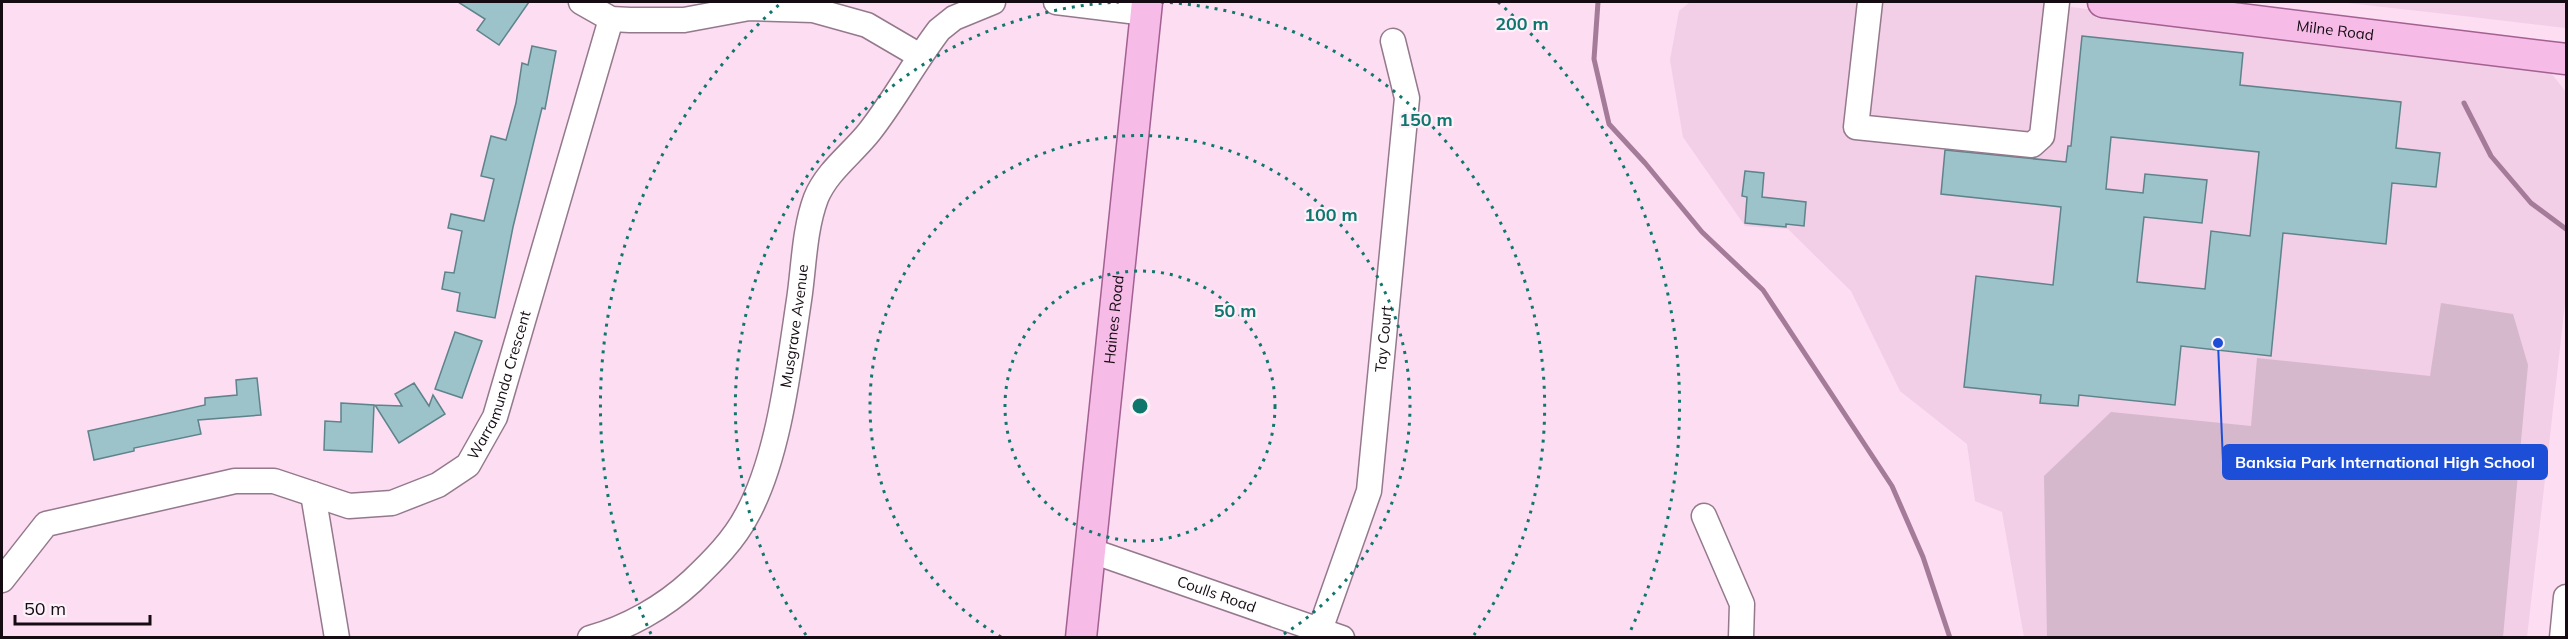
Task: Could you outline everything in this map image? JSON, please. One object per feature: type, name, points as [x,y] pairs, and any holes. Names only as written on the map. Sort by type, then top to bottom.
[{"type":"main road","name":"Milne Road","points":[[2103,2],[2566,59]]},
{"type":"main road","name":"Haines Road","points":[[1081,638],[1146,7]]},
{"type":"street","points":[[581,2],[611,19],[684,20],[749,8],[813,10],[867,25],[920,56]]},
{"type":"street","name":"Musgrave Avenue","points":[[590,638],[605,634],[652,610],[683,589],[730,541],[747,515],[767,468],[786,381],[809,227],[816,197],[825,182],[869,132],[939,30],[954,18],[993,2]]},
{"type":"street","points":[[1056,2],[1146,7]]},
{"type":"street","points":[[1870,2],[1856,127],[2032,146],[2042,136],[2057,2]]},
{"type":"street","name":"Warramunda Crescent","points":[[2,580],[46,524],[235,482],[274,481],[349,506],[392,503],[438,485],[468,465],[495,417],[611,19]]},
{"type":"street","name":"Tay Court","points":[[1331,634],[1369,491],[1407,98],[1393,41]]},
{"type":"street","points":[[313,494],[337,638]]},
{"type":"street","points":[[1704,516],[1742,604],[1741,638]]},
{"type":"street","name":"Coulls Road","points":[[1089,550],[1331,634]]},
{"type":"street","points":[[2562,638],[2566,597]]},
{"type":"shaded area","points":[[1690,2],[2032,2],[2547,68],[2566,92],[2566,295],[2527,637],[2024,637],[2002,512],[1975,501],[1967,444],[1900,391],[1851,291],[1788,229],[1745,226],[1683,137],[1670,60],[1679,11]]},
{"type":"shaded area","points":[[2339,2],[2566,2],[2566,28],[2464,16]]},
{"type":"shaded area","points":[[2441,303],[2513,314],[2528,365],[2503,637],[2047,637],[2044,476],[2111,412],[2251,426],[2257,358],[2430,376]]},
{"type":"building","points":[[458,2],[529,2],[499,45],[477,30],[485,19]]},
{"type":"building","points":[[2082,36],[2243,53],[2240,85],[2401,102],[2396,148],[2440,153],[2436,187],[2392,183],[2386,244],[2283,233],[2271,356],[2181,346],[2175,405],[2079,395],[2078,406],[2040,403],[2041,395],[1964,387],[1976,276],[2053,285],[2061,207],[1941,194],[1945,150],[2066,162],[2068,146],[2071,146]],"holes":[[[2111,137],[2259,152],[2250,236],[2211,231],[2205,289],[2137,282],[2144,217],[2202,223],[2207,180],[2145,174],[2143,193],[2106,189]]]},
{"type":"building","points":[[532,46],[556,51],[545,109],[542,108],[513,227],[495,318],[457,311],[460,293],[442,289],[445,272],[454,273],[462,231],[448,228],[451,214],[484,221],[494,179],[481,176],[491,136],[506,140],[516,103],[522,63],[528,65]]},
{"type":"building","points":[[1745,171],[1764,173],[1762,197],[1806,202],[1804,226],[1786,224],[1786,227],[1745,223],[1747,197],[1742,196]]},
{"type":"building","points":[[455,332],[482,341],[462,398],[435,389]]},
{"type":"building","points":[[257,378],[261,415],[198,420],[201,434],[134,448],[134,451],[94,460],[88,431],[205,405],[205,398],[237,395],[236,380]]},
{"type":"building","points":[[414,383],[429,406],[433,395],[445,414],[399,443],[375,405],[402,406],[395,394]]},
{"type":"building","points":[[341,403],[374,405],[372,452],[324,450],[325,421],[341,422]]},
{"type":"waterway","points":[[1598,2],[1594,59],[1609,124],[1645,163],[1702,232],[1763,290],[1892,486],[1923,557],[1950,638]]},
{"type":"waterway","points":[[2464,103],[2491,156],[2531,203],[2566,229]]},
{"type":"place","name":"Banksia Park International High School","points":[[2218,343]]}]
